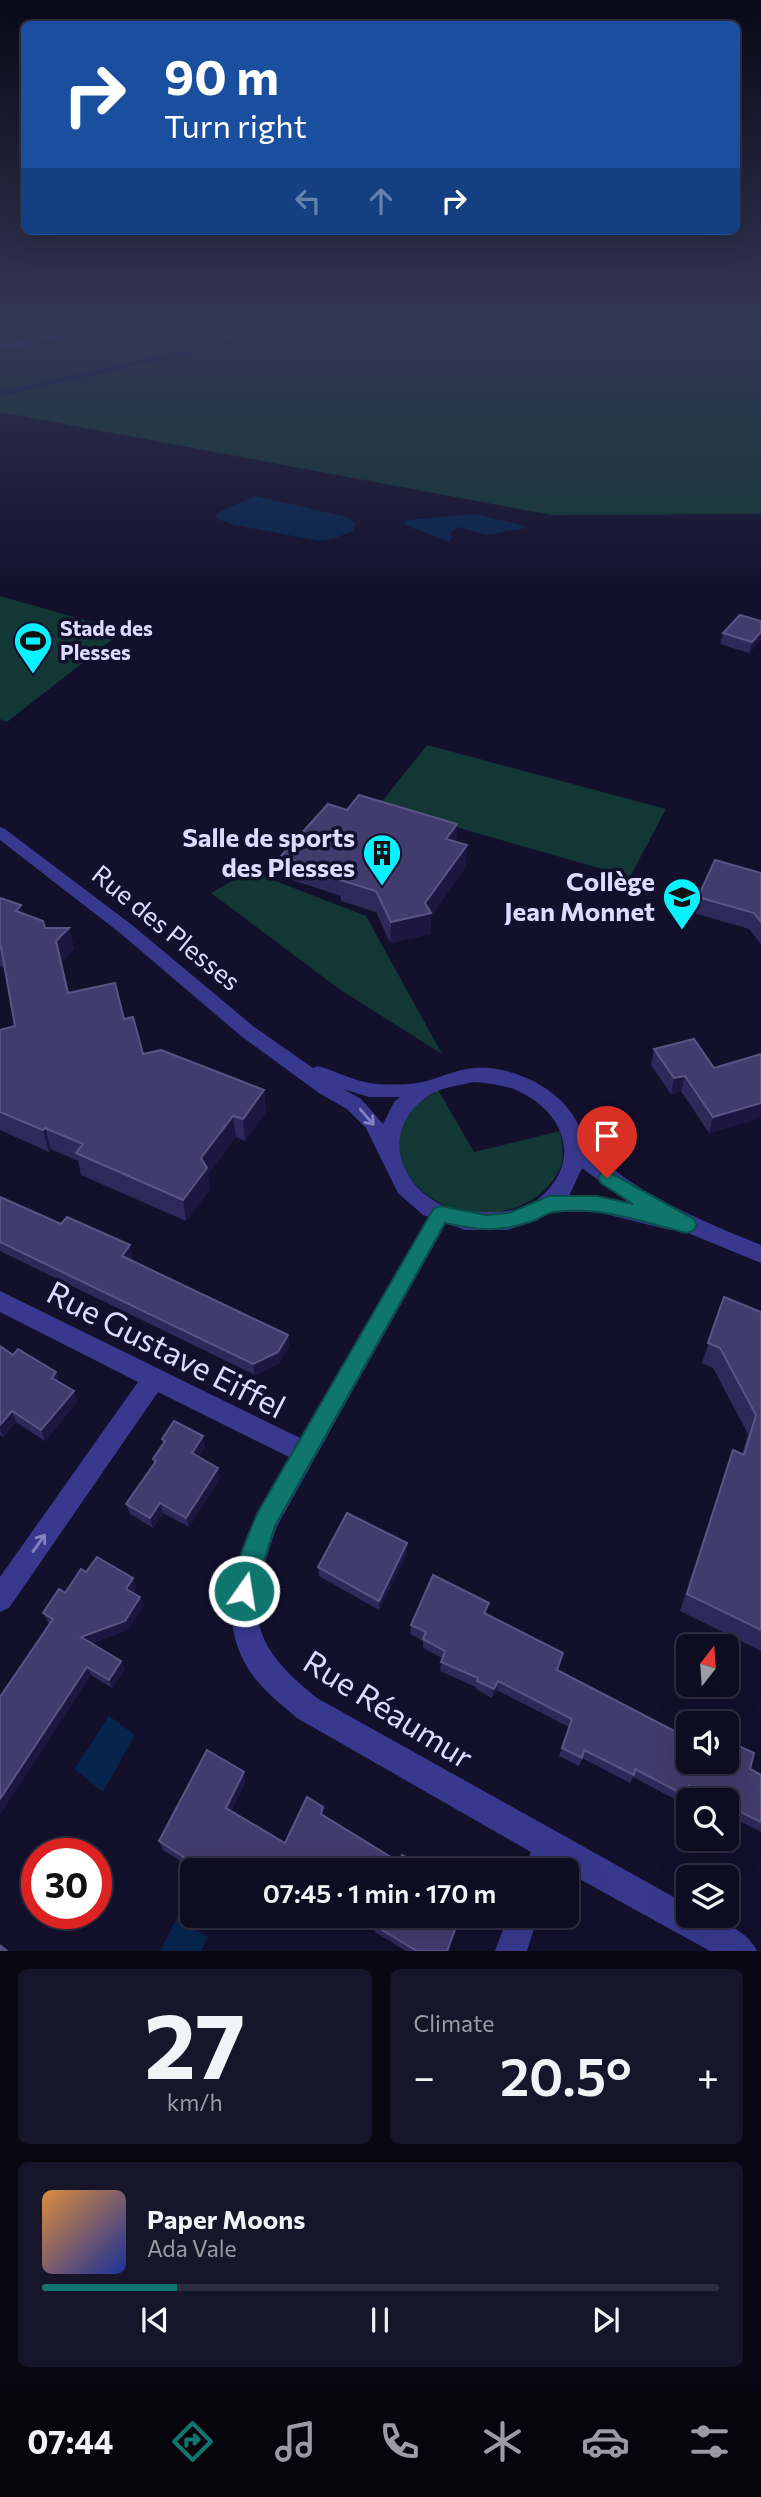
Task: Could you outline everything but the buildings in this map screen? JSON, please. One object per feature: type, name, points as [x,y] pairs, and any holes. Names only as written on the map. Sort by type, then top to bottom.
[{"type":"street","name":"Rue des Plesses","points":[[0,832],[126,929],[247,1031],[364,1112],[387,1147]]},
{"type":"street","name":"Rue des Plesses","points":[[298,1066],[350,1086],[369,1090],[421,1090]]},
{"type":"street","points":[[474,1075],[514,1082],[548,1101],[562,1114],[570,1129],[575,1149],[575,1161],[567,1184],[549,1204],[520,1218],[486,1223],[441,1214],[413,1196],[394,1173],[387,1147],[391,1125],[396,1115],[421,1090],[446,1080],[474,1075]]},
{"type":"street","points":[[575,1149],[592,1166],[624,1190],[687,1225],[761,1254]]},
{"type":"street","points":[[549,1204],[597,1204],[687,1225]]},
{"type":"street","name":"Rue Réaumur","points":[[441,1214],[266,1520],[251,1559],[244,1591],[243,1621],[263,1668],[284,1692],[543,1858]]},
{"type":"street","name":"Rue Gustave Eiffel","points":[[0,1301],[305,1454]]},
{"type":"street","points":[[0,1599],[153,1380]]},
{"type":"street","name":"Rue Réaumur","points":[[579,1875],[741,1951]]},
{"type":"street","points":[[511,1951],[519,1928]]},
{"type":"green space","points":[[0,409],[761,409],[761,514],[552,515],[0,412]]},
{"type":"green space","name":"Stade des Plesses","points":[[0,596],[123,631],[7,722],[0,719]]},
{"type":"green space","points":[[427,745],[666,809],[630,877],[379,805]]},
{"type":"green space","points":[[246,873],[255,873],[366,916],[442,1054],[339,989],[211,893]]},
{"type":"green space","points":[[438,1090],[474,1152],[560,1131],[562,1159],[552,1181],[529,1201],[500,1212],[469,1213],[428,1196],[408,1176],[401,1164],[398,1137],[402,1123],[409,1113]]},
{"type":"water","points":[[255,496],[348,517],[355,524],[353,531],[319,541],[230,524],[216,518],[217,513]]},
{"type":"water","points":[[474,514],[523,525],[526,528],[487,535],[458,527],[449,534],[453,537],[449,542],[403,524],[406,520]]},
{"type":"water","points":[[109,1716],[135,1735],[103,1792],[75,1769]]},
{"type":"water","points":[[177,1918],[180,1920],[180,1928],[193,1928],[208,1937],[201,1951],[160,1951]]},
{"type":"place","name":"Stade des Plesses","points":[[33,675]]},
{"type":"place","name":"Salle de sports des Plesses","points":[[382,887]]},
{"type":"place","name":"Collège Jean Monnet","points":[[682,931]]},
{"type":"route","points":[[244,1591],[251,1559],[266,1520],[441,1214],[463,1221],[486,1223],[509,1221],[531,1214],[549,1204],[597,1204],[687,1225],[607,1178]]}]
